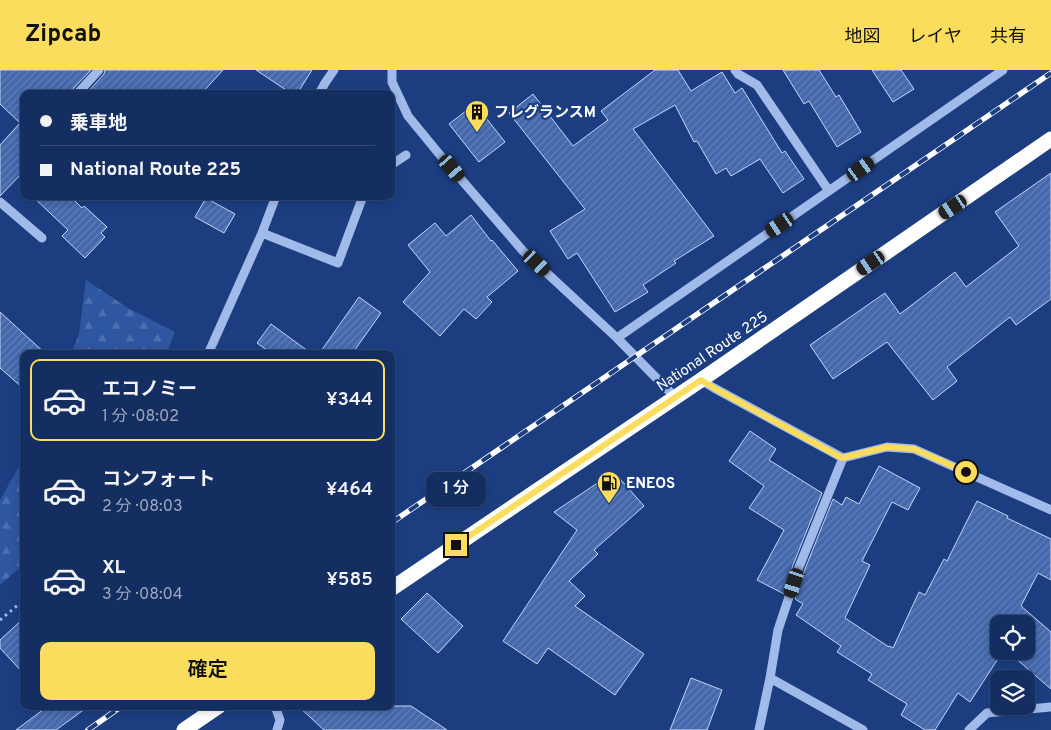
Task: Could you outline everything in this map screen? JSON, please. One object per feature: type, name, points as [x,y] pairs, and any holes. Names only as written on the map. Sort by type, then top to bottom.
[{"type":"highway","name":"National Route 225","points":[[395,586],[701,380],[1051,139]]},
{"type":"highway","points":[[184,730],[213,710]]},
{"type":"street","points":[[81,90],[99,70]]},
{"type":"street","points":[[321,90],[334,70]]},
{"type":"street","points":[[392,70],[392,82],[408,116],[523,251],[616,338],[675,397]]},
{"type":"street","points":[[736,70],[738,74],[756,85],[829,191]]},
{"type":"street","points":[[616,338],[1003,70]]},
{"type":"street","points":[[395,163],[406,156]]},
{"type":"street","points":[[210,350],[262,233],[274,200]]},
{"type":"street","points":[[262,233],[338,264],[362,200]]},
{"type":"street","points":[[0,202],[42,238]]},
{"type":"street","points":[[701,380],[842,458],[887,447],[914,449],[1051,510]]},
{"type":"street","points":[[759,730],[778,630],[799,567],[842,458]]},
{"type":"street","points":[[770,678],[863,730]]},
{"type":"street","points":[[969,730],[987,713],[1051,706]]},
{"type":"street","points":[[276,710],[280,720],[277,730]]},
{"type":"path","points":[[0,620],[20,603]]},
{"type":"green space","points":[[86,280],[128,308],[175,332],[168,350],[73,350],[79,334]]},
{"type":"green space","points":[[20,465],[20,568],[0,585],[0,500]]},
{"type":"building","points":[[0,70],[91,70],[72,90],[20,90],[20,123],[0,104]]},
{"type":"building","points":[[105,70],[223,70],[205,90],[90,90],[104,74]]},
{"type":"building","points":[[256,70],[312,70],[300,90],[286,90]]},
{"type":"building","points":[[655,70],[678,70],[691,91],[722,72],[735,93],[742,88],[782,153],[785,151],[804,179],[783,193],[760,159],[731,176],[726,168],[716,174],[697,141],[694,142],[675,105],[633,129],[714,236],[674,261],[676,263],[643,285],[648,292],[615,312],[577,253],[568,259],[550,231],[585,209],[509,113],[533,94],[573,146],[608,120],[601,111]]},
{"type":"building","points":[[783,70],[819,70],[836,97],[839,95],[861,132],[837,147],[809,101],[804,104]]},
{"type":"building","points":[[872,70],[901,70],[914,89],[893,102]]},
{"type":"building","name":"フレグランスM","points":[[475,104],[505,142],[479,162],[449,124]]},
{"type":"building","points":[[20,123],[20,175],[0,196],[0,145]]},
{"type":"building","points":[[1051,173],[1051,299],[1016,325],[1010,317],[947,367],[957,381],[933,400],[887,342],[833,379],[810,345],[885,293],[900,314],[955,272],[966,287],[1019,246],[995,212]]},
{"type":"building","points":[[36,200],[74,200],[82,208],[84,206],[107,227],[101,233],[105,237],[85,258],[62,236],[68,230]]},
{"type":"building","points":[[205,200],[210,200],[235,214],[224,233],[195,217]]},
{"type":"building","points":[[471,215],[518,271],[487,297],[492,302],[476,319],[464,309],[440,336],[403,302],[430,272],[408,245],[435,223],[446,236]]},
{"type":"building","points":[[359,297],[381,313],[355,350],[322,350]]},
{"type":"building","points":[[0,312],[42,350],[20,350],[20,386],[0,368]]},
{"type":"building","points":[[271,324],[307,350],[267,350],[257,343]]},
{"type":"building","points":[[750,431],[776,449],[769,460],[822,493],[793,565],[784,594],[757,580],[784,530],[749,508],[764,486],[729,461]]},
{"type":"building","points":[[879,466],[920,488],[908,510],[892,502],[862,561],[870,565],[845,618],[893,648],[919,592],[925,595],[944,559],[947,561],[977,501],[1051,539],[1051,580],[1038,573],[1021,606],[1031,615],[990,615],[990,660],[997,660],[970,702],[958,693],[935,730],[925,730],[901,715],[907,704],[868,680],[872,674],[837,652],[841,646],[796,615],[803,604],[795,599],[833,499],[842,505],[846,497],[859,504]]},
{"type":"building","points":[[614,472],[644,506],[594,550],[598,554],[569,581],[585,596],[575,606],[644,654],[615,695],[548,648],[537,664],[503,641],[577,530],[554,512]]},
{"type":"building","points":[[427,593],[463,626],[438,653],[401,619]]},
{"type":"building","points":[[1035,618],[1051,632],[1051,689],[1035,675],[1035,670],[1029,670],[1017,660],[1035,660]]},
{"type":"building","points":[[20,622],[20,670],[0,648],[0,640]]},
{"type":"building","points":[[691,678],[722,690],[707,730],[670,730]]},
{"type":"building","points":[[395,706],[411,706],[447,730],[324,730],[302,710],[395,710]]},
{"type":"building","points":[[43,710],[84,710],[56,730],[16,730]]},
{"type":"railway","points":[[395,520],[1051,73]]},
{"type":"railway","points":[[88,730],[116,710]]},
{"type":"place","name":"フレグランスM","points":[[477,133]]},
{"type":"place","name":"ENEOS","points":[[609,504]]},
{"type":"route","points":[[456,545],[701,380],[842,458],[887,447],[914,449],[966,472]]}]
